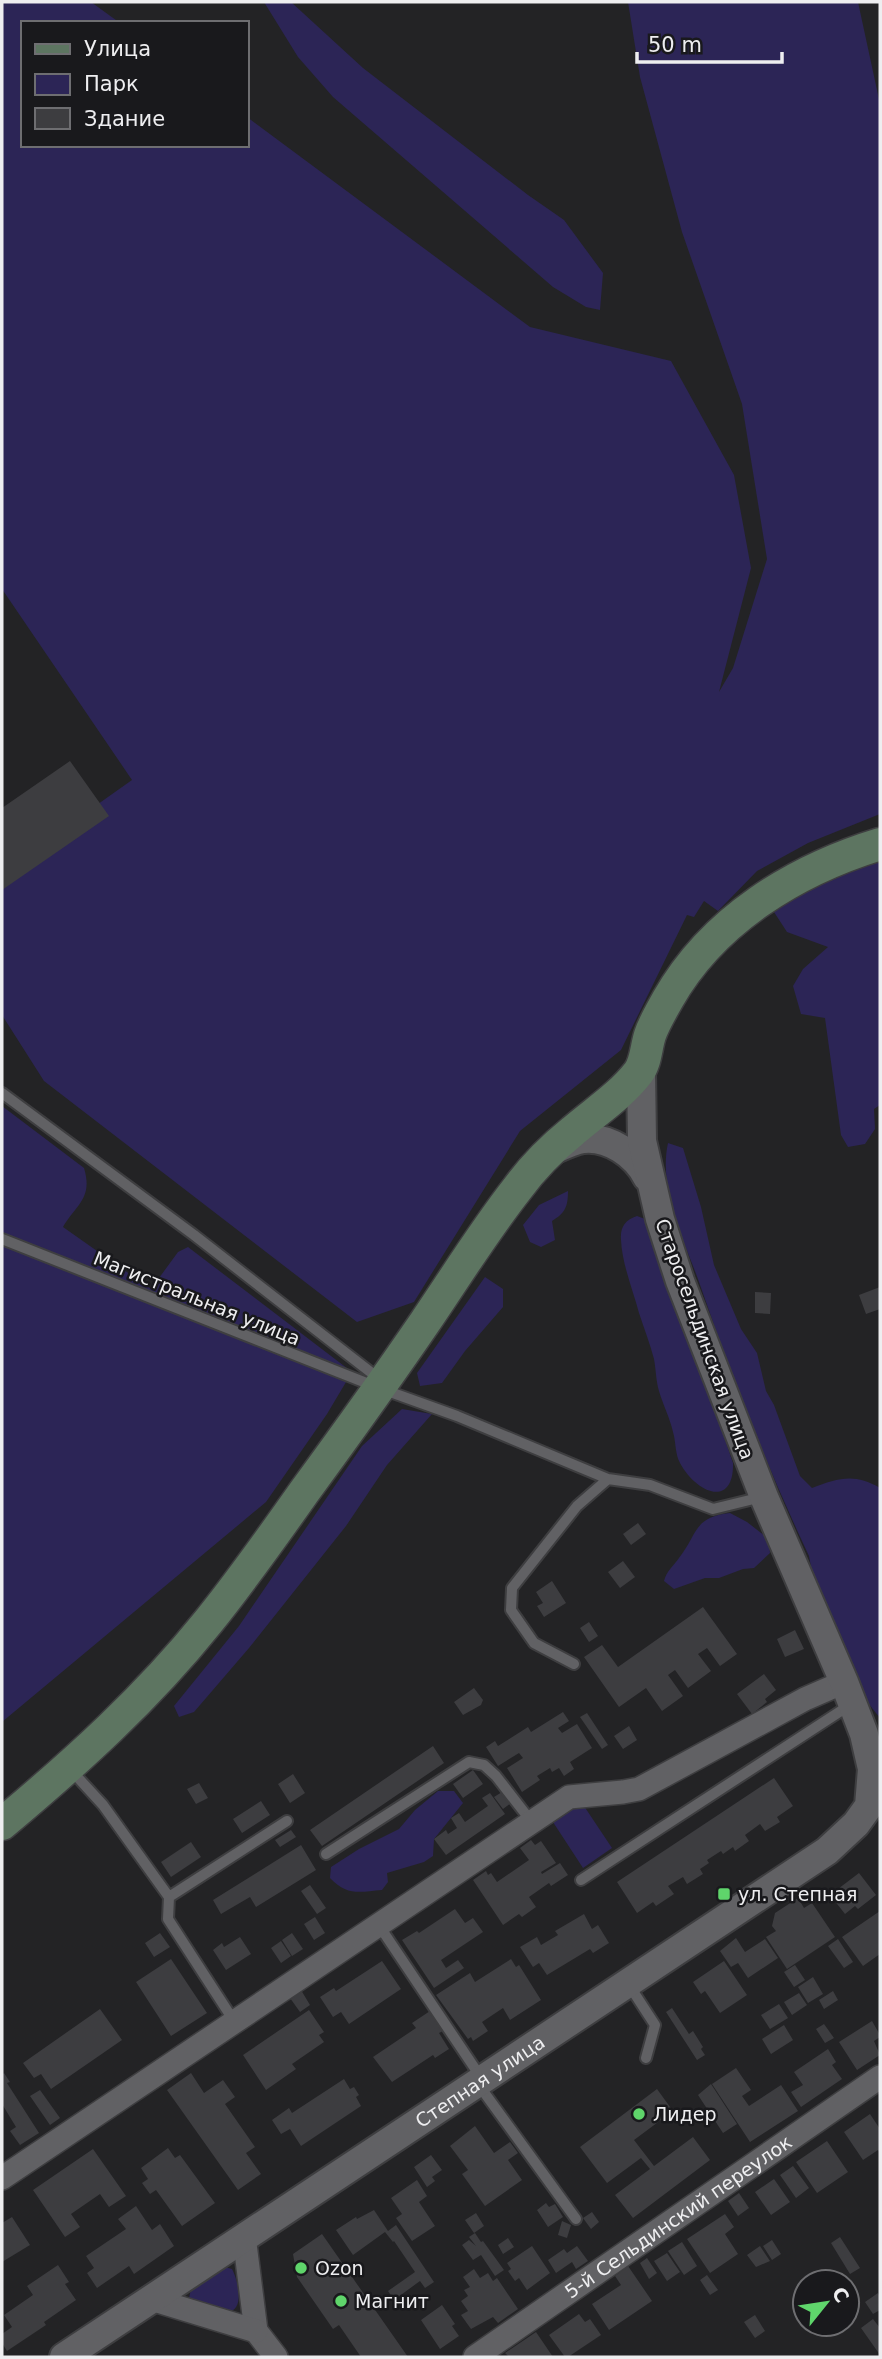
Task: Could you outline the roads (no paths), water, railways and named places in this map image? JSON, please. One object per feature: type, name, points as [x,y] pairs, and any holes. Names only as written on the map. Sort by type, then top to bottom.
[{"type":"main road","name":"Старосельдинская улица","points":[[641,1070],[650,1034],[668,998],[712,941],[745,911],[780,888],[821,865],[880,844]]},
{"type":"main road","points":[[2,1824],[68,1768],[145,1693],[208,1622],[381,1385],[516,1189],[547,1154],[575,1128],[604,1108],[641,1070]]},
{"type":"street","name":"Старосельдинская улица","points":[[641,1070],[642,1141],[650,1182],[680,1281],[764,1497],[864,1734],[877,1802]]},
{"type":"street","points":[[547,1154],[568,1143],[595,1139],[618,1147],[635,1158],[650,1182]]},
{"type":"street","points":[[2,2178],[569,1797],[639,1788],[805,1699],[848,1693]]},
{"type":"street","name":"Степная улица","points":[[64,2357],[827,1851],[877,1802]]},
{"type":"street","name":"5-й Сельдинский переулок","points":[[475,2357],[880,2077]]},
{"type":"street","points":[[244,2236],[256,2331],[276,2357]]},
{"type":"street","points":[[151,2299],[256,2331]]},
{"type":"lane","points":[[2,1093],[194,1235],[381,1385]]},
{"type":"lane","name":"Магистральная улица","points":[[2,1239],[381,1385],[608,1479],[650,1485],[713,1509],[764,1497]]},
{"type":"lane","points":[[574,1664],[534,1643],[511,1611],[512,1588],[577,1506],[608,1479]]},
{"type":"lane","points":[[582,1880],[848,1693]]},
{"type":"lane","points":[[326,1854],[469,1762],[484,1765],[490,1770],[531,1821]]},
{"type":"lane","points":[[68,1768],[103,1805],[169,1897],[168,1919],[234,2021]]},
{"type":"lane","points":[[169,1897],[287,1821]]},
{"type":"lane","points":[[378,1924],[479,2080],[576,2219]]},
{"type":"lane","points":[[627,1983],[655,2025],[646,2058]]},
{"type":"place","name":"ул. Степная","points":[[724,1894]]},
{"type":"place","name":"Лидер","points":[[639,2114]]},
{"type":"place","name":"Ozon","points":[[301,2268]]},
{"type":"place","name":"Магнит","points":[[341,2301]]}]
